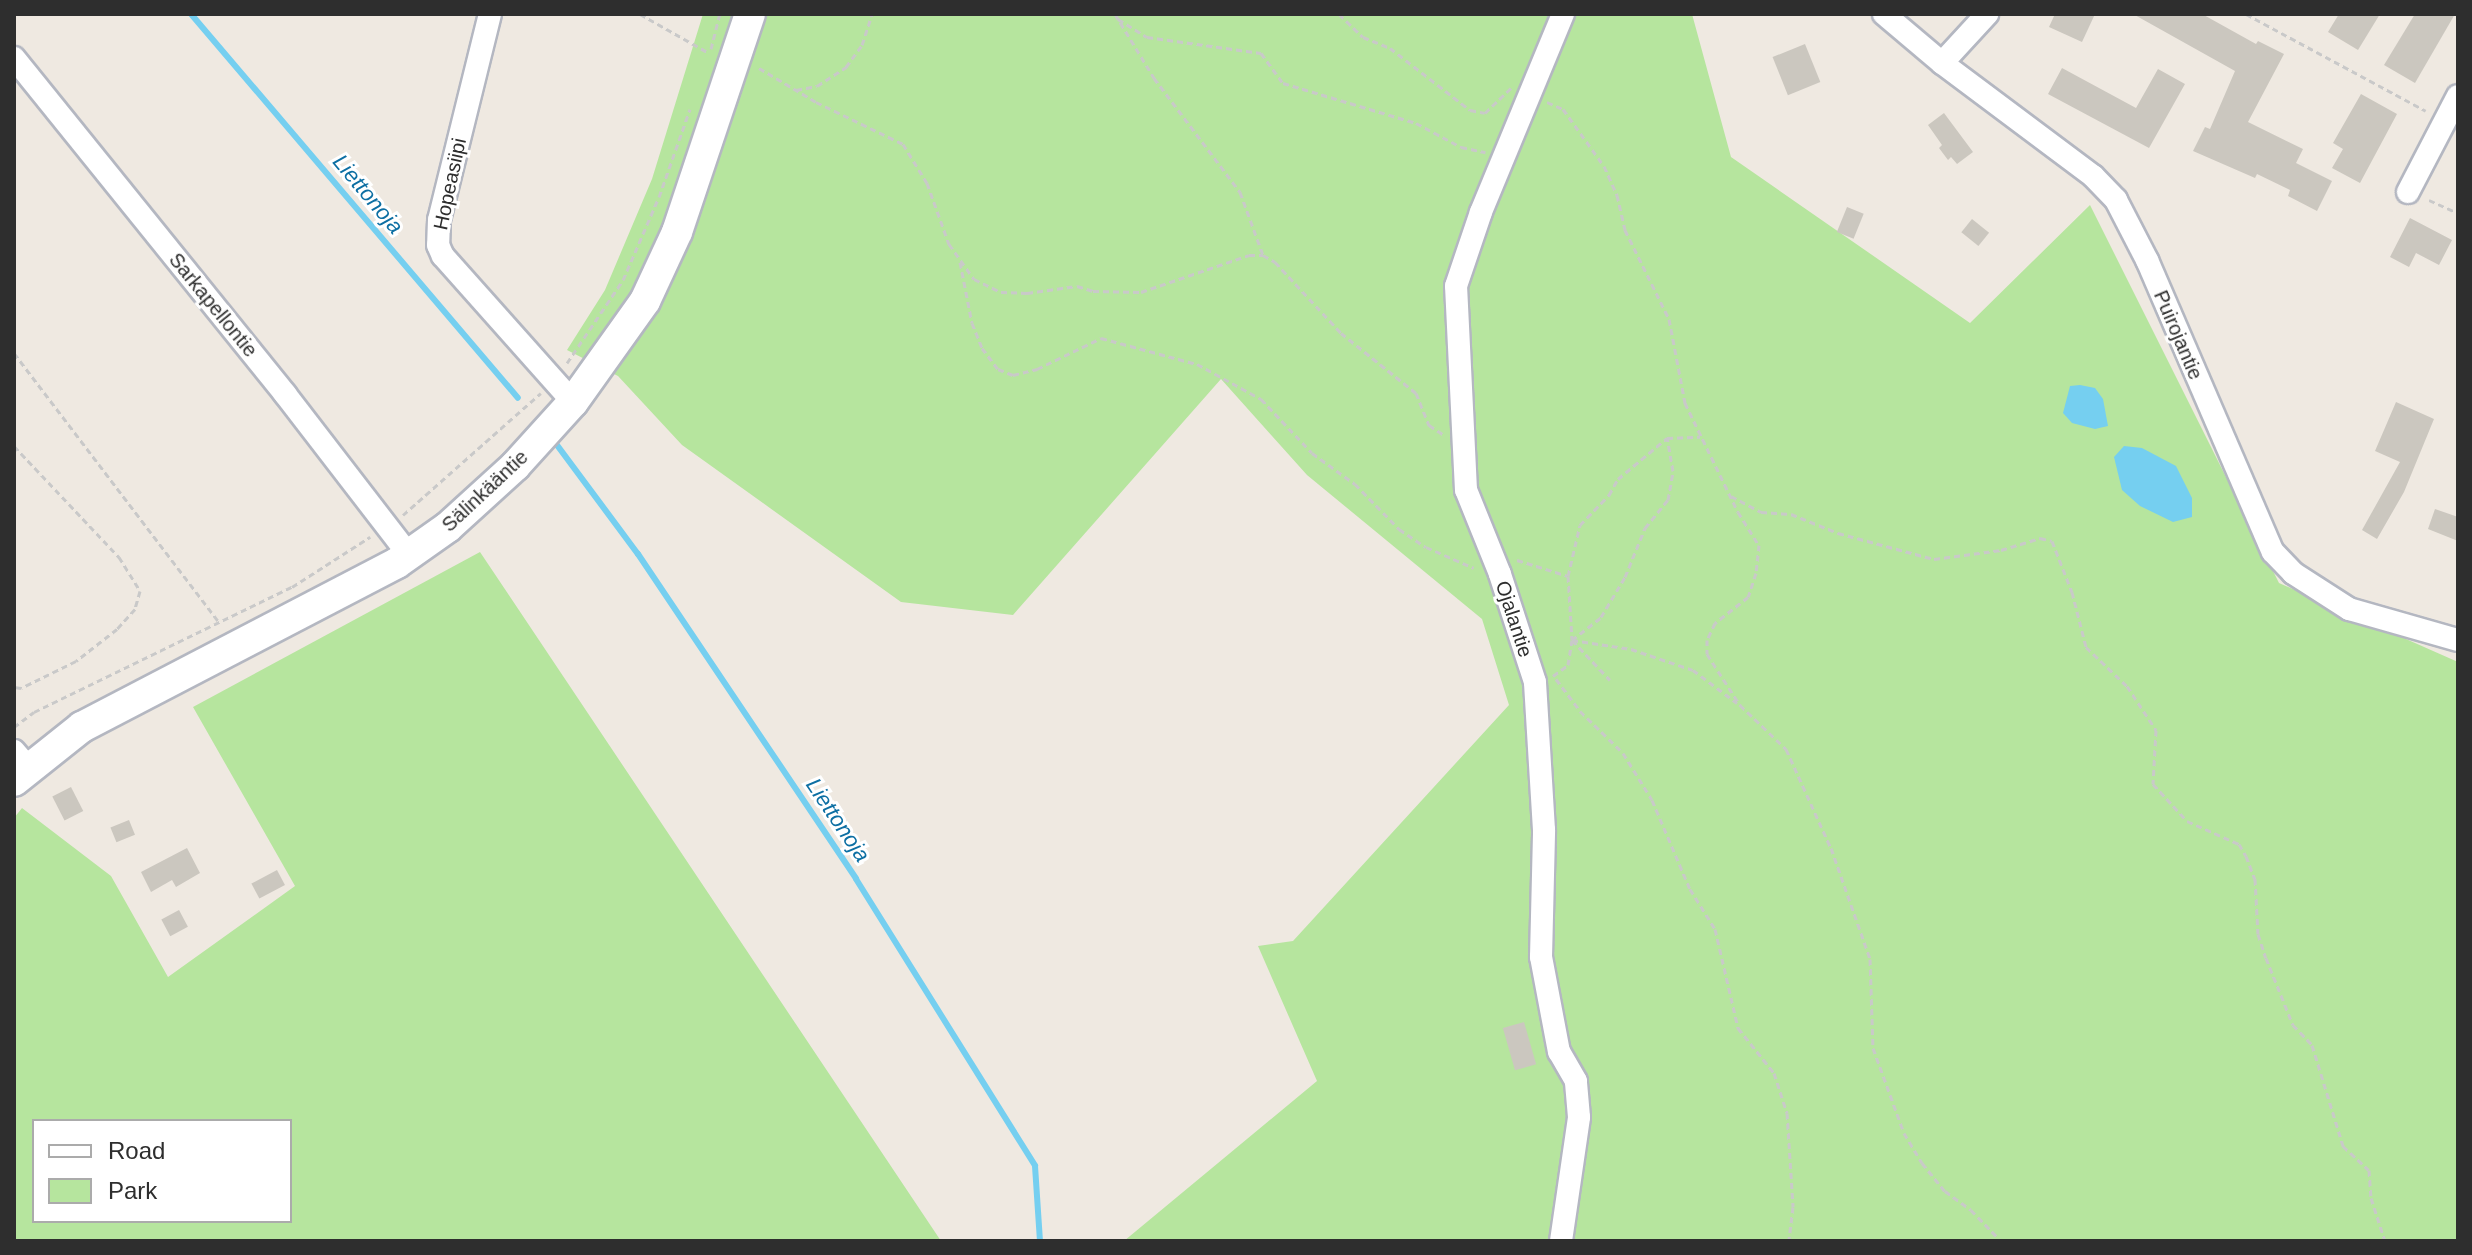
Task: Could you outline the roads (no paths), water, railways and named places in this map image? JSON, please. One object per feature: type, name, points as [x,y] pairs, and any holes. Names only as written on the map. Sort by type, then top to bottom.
[{"type":"street","name":"Hopeasiipi","points":[[490,14],[439,220],[438,245],[443,256],[563,392]]},
{"type":"street","name":"Sälinkääntie","points":[[19,766],[82,727],[364,583],[448,527],[515,466],[563,392],[645,301],[677,232],[717,58],[750,14]]},
{"type":"street","name":"Ojalantie","points":[[1561,1241],[1579,1117],[1576,1081],[1559,1052],[1541,957],[1544,679],[1466,490],[1456,286],[1504,156],[1563,14]]},
{"type":"street","name":"Puirojantie","points":[[1884,14],[1942,63],[2093,176],[2116,200],[2147,260],[2273,552],[2293,573],[2349,609],[2458,640]]},
{"type":"street","points":[[1942,63],[1987,14]]},
{"type":"street","name":"Sarkapellontie","points":[[14,58],[285,394],[409,555]]},
{"type":"street","points":[[2408,192],[2458,96]]},
{"type":"water","points":[[2070,386],[2095,388],[2103,399],[2108,426],[2095,429],[2072,423],[2063,413]]},
{"type":"water","points":[[2124,446],[2142,448],[2176,466],[2192,498],[2192,517],[2173,522],[2140,506],[2122,490],[2114,457]]},
{"type":"waterway","name":"Liettonoja","points":[[191,14],[518,398]]},
{"type":"waterway","name":"Liettonoja","points":[[554,441],[638,554],[856,879],[1035,1166],[1040,1241]]}]
